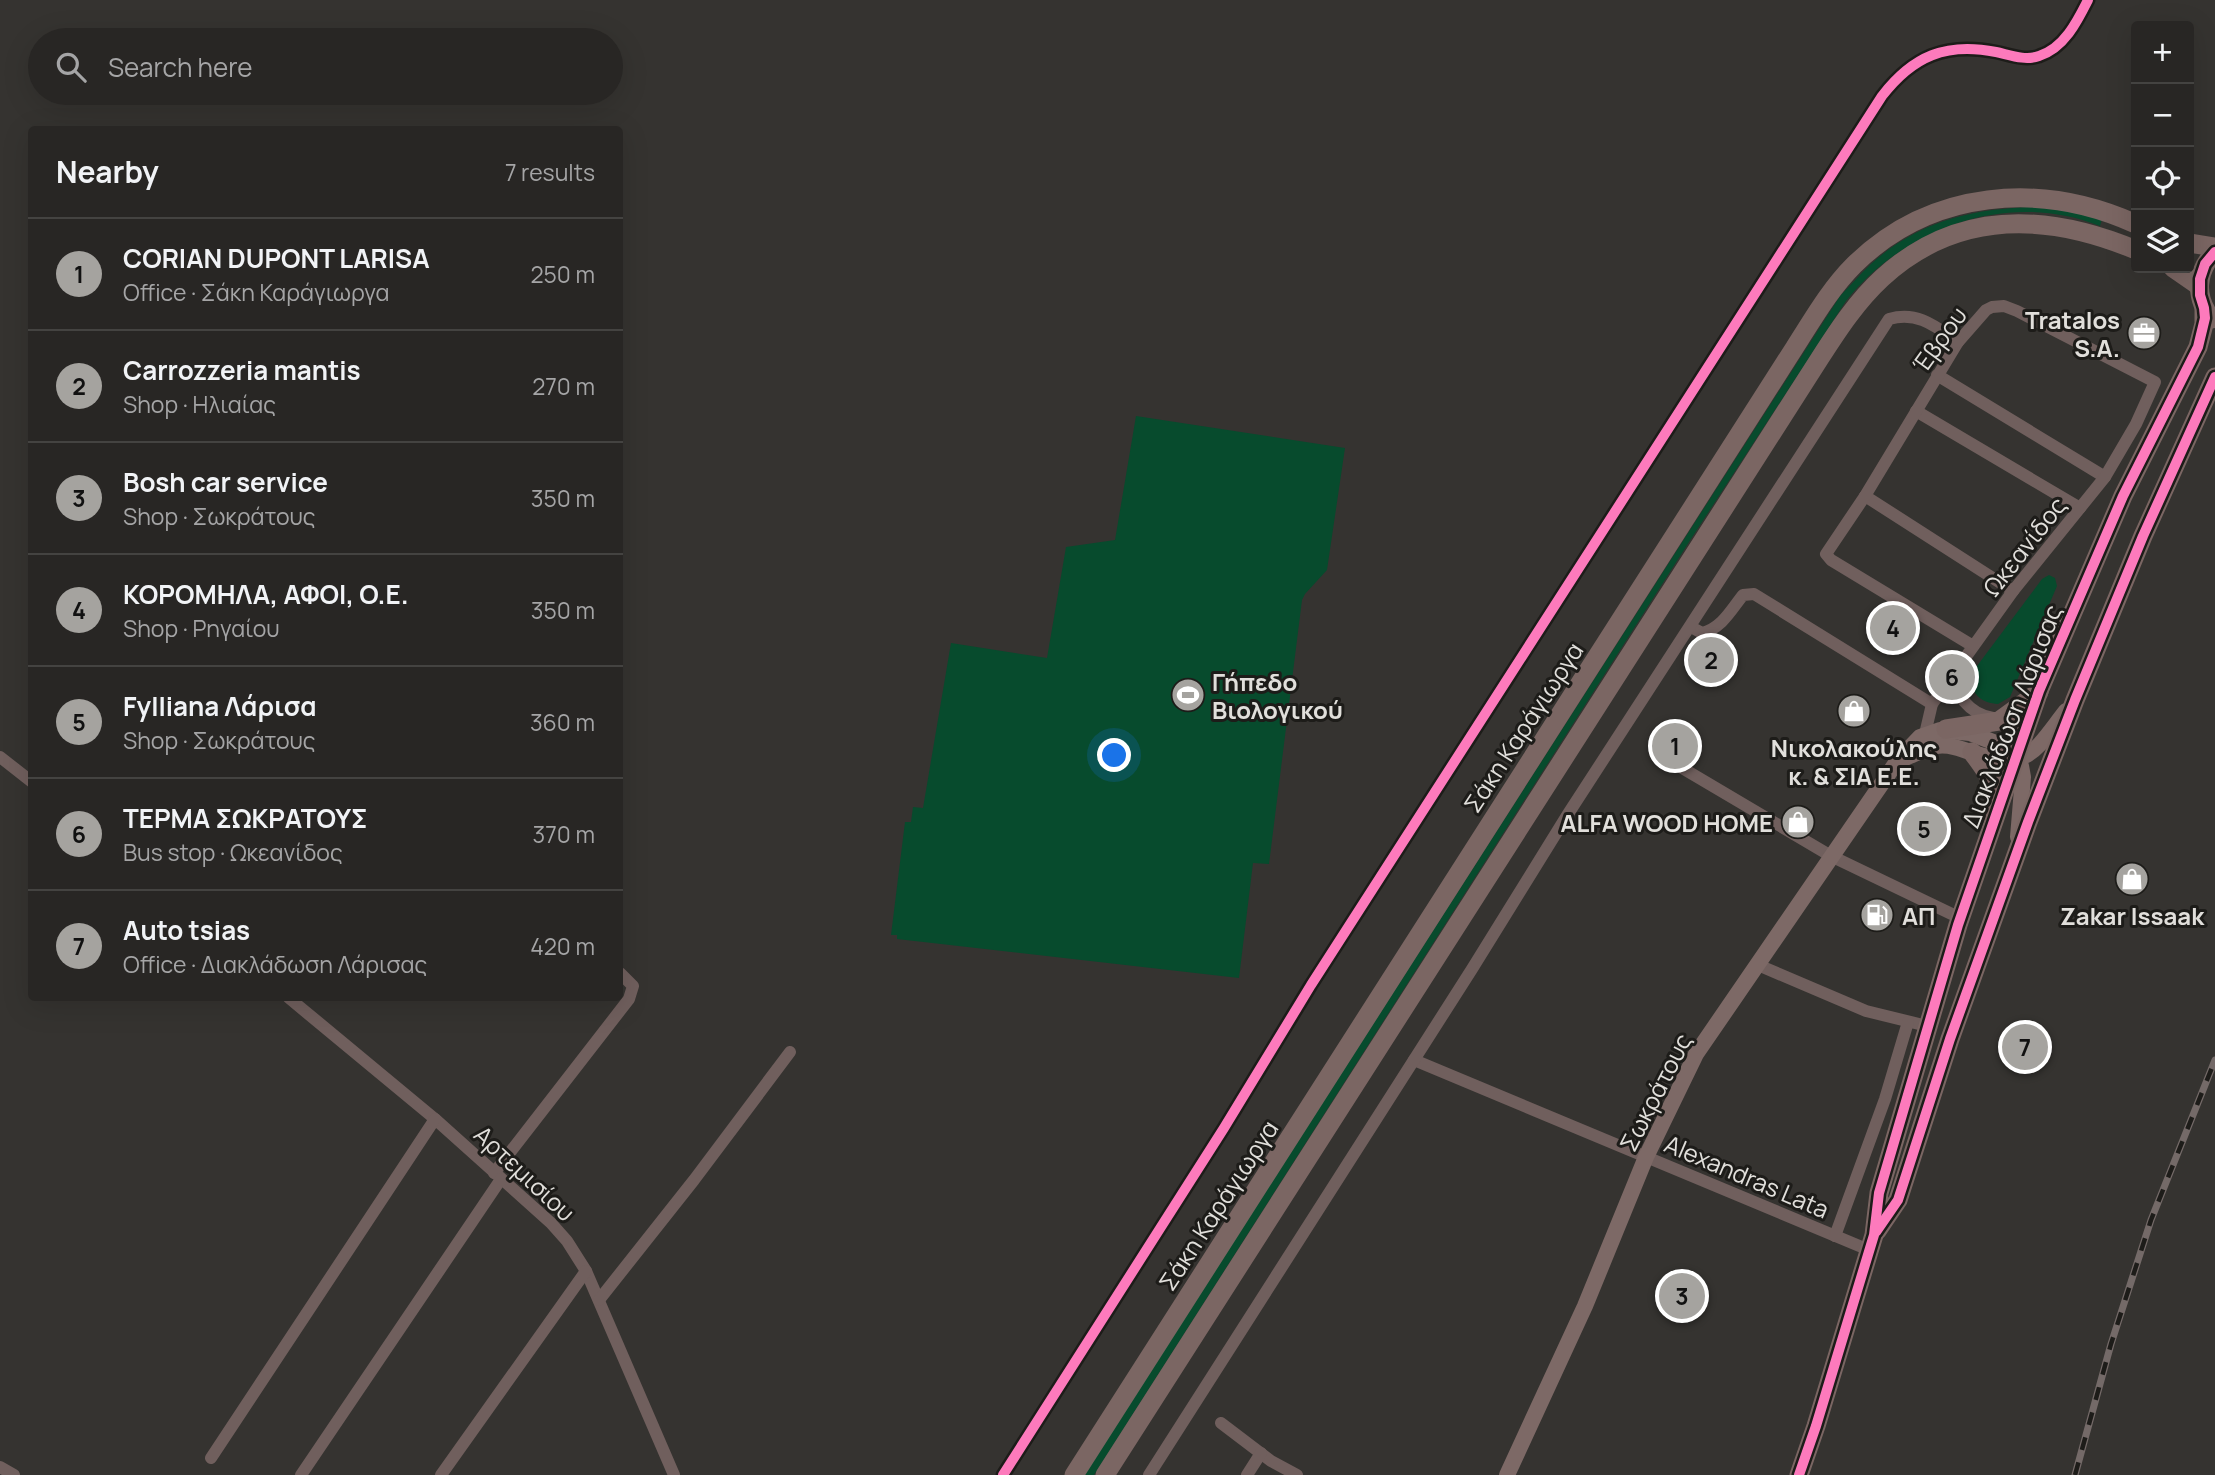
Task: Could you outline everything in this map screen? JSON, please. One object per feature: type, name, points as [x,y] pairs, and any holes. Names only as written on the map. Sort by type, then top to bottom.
[{"type":"main road","name":"Σάκη Καράγιωργα","points":[[1074,1475],[1836,285],[1868,253],[1900,230],[1952,207],[1983,200],[2014,198],[2069,201],[2131,222]]},
{"type":"main road","name":"Σάκη Καράγιωργα","points":[[1105,1475],[1820,358],[1869,290],[1898,265],[1931,245],[1965,231],[1997,225],[2033,223],[2064,227],[2131,248]]},
{"type":"main road","points":[[2194,244],[2215,250],[2205,264],[2199,286]]},
{"type":"main road","points":[[2180,273],[2199,286],[2210,315]]},
{"type":"main road","name":"Διακλάδωση Λάρισας","points":[[1799,1475],[1872,1242],[1879,1193],[1960,918],[2039,691],[2123,496],[2198,347],[2204,324],[2210,315]]},
{"type":"main road","name":"Διακλάδωση Λάρισας","points":[[1872,1242],[1898,1200],[1938,1071],[2075,700],[2143,536],[2215,377]]},
{"type":"main road","points":[[1925,734],[1934,730],[1994,723],[2004,719],[2039,691]]},
{"type":"main road","points":[[1898,761],[1936,746],[1951,746],[2000,760],[2029,754],[2038,747],[2075,700]]},
{"type":"main road","points":[[1947,729],[1970,733],[2009,749],[2021,766],[2023,777],[2017,852]]},
{"type":"main road","name":"Σωκράτους","points":[[1507,1475],[1590,1296],[1646,1157],[1696,1054],[1898,761],[1913,742],[1925,734]]},
{"type":"main road","points":[[1972,752],[1991,778],[1996,790],[1997,810]]},
{"type":"street","points":[[1003,1475],[1224,1128],[1311,985],[1882,96],[1901,74],[1916,62],[1951,49],[1970,48],[2033,58],[2050,51],[2074,27],[2088,0]]},
{"type":"street","name":"Έβρου","points":[[1973,646],[1831,561],[1826,554],[1865,496],[1958,342],[1986,310],[2004,306],[2155,382]]},
{"type":"street","points":[[1149,1475],[1568,814],[1889,319],[1904,315],[1929,322],[1958,342]]},
{"type":"street","points":[[1937,374],[2105,477]]},
{"type":"street","name":"Ωκεανίδος","points":[[1925,734],[1933,704],[1955,671],[2013,591],[2105,477],[2136,424],[2155,382]]},
{"type":"street","points":[[1916,411],[2080,509]]},
{"type":"street","points":[[1865,496],[2013,591]]},
{"type":"street","points":[[1691,627],[1702,633],[1709,631],[1723,620],[1743,595],[1754,594],[1933,704]]},
{"type":"street","points":[[1955,671],[1956,686],[1966,705],[1981,715],[2004,719]]},
{"type":"street","points":[[1655,752],[1831,856],[1960,918]]},
{"type":"street","points":[[0,757],[28,779]]},
{"type":"street","points":[[1758,965],[1866,1011],[1927,1026]]},
{"type":"street","points":[[300,1475],[498,1175],[629,999],[632,986],[623,976]]},
{"type":"street","name":"Αρτεμισίου","points":[[293,1001],[435,1119],[551,1223],[567,1241],[586,1271],[674,1475]]},
{"type":"street","points":[[1835,1236],[1885,1099],[1908,1022]]},
{"type":"street","points":[[599,1300],[790,1052]]},
{"type":"street","name":"Alexandras Lata","points":[[1414,1060],[1835,1236],[1872,1242]]},
{"type":"street","points":[[211,1458],[435,1119]]},
{"type":"street","points":[[441,1475],[586,1271]]},
{"type":"street","points":[[1221,1423],[1261,1453],[1297,1475]]},
{"type":"street","points":[[1247,1475],[1261,1453]]},
{"type":"street","points":[[0,1467],[14,1475]]},
{"type":"green space","points":[[2038,207],[2076,211],[2102,219],[2100,226],[2065,216],[2030,212],[1995,214],[1961,222],[1929,235],[1898,253],[1870,275],[1846,301],[1689,542],[1094,1475],[1084,1475],[1840,296],[1890,249],[1929,227],[1970,214]]},
{"type":"green space","points":[[1136,416],[1345,448],[1327,570],[1302,600],[1269,864],[1253,863],[1239,978],[897,939],[897,935],[891,935],[905,822],[911,822],[913,807],[923,808],[951,643],[1047,658],[1066,547],[1115,540]]},
{"type":"green space","points":[[2049,575],[2055,578],[2057,586],[2010,697],[1998,704],[1985,701],[1973,689],[1974,670],[2042,579]]},
{"type":"railway","points":[[2075,1475],[2111,1344],[2151,1220],[2215,1060]]},
{"type":"cycle path","points":[[1003,1475],[1224,1128],[1311,985],[1882,96],[1906,71],[1932,55],[1946,51],[1978,49],[2028,58],[2048,52],[2063,41],[2088,0]]},
{"type":"cycle path","points":[[1799,1475],[1874,1235],[1879,1193],[1958,925],[2039,691],[2123,496],[2198,347],[2205,318],[2200,279],[2205,264],[2215,252]]},
{"type":"cycle path","points":[[1876,1232],[1898,1200],[1950,1039],[2075,700],[2143,536],[2215,377]]},
{"type":"place","name":"Tratalos S.A.","points":[[2144,333]]},
{"type":"place","name":"ΚΟΡΟΜΗΛΑ, ΑΦΟΙ, Ο.Ε.","points":[[1893,628]]},
{"type":"place","name":"Carrozzeria mantis","points":[[1711,660]]},
{"type":"place","name":"ΤΕΡΜΑ ΣΩΚΡΑΤΟΥΣ","points":[[1952,677]]},
{"type":"place","name":"Γήπεδο Βιολογικού","points":[[1188,695]]},
{"type":"place","name":"Νικολακούλης κ. & ΣΙΑ Ε.Ε.","points":[[1854,711]]},
{"type":"place","name":"CORIAN DUPONT LARISA","points":[[1675,746]]},
{"type":"place","name":"ALFA WOOD HOME","points":[[1798,822]]},
{"type":"place","name":"Fylliana Λάρισα","points":[[1924,829]]},
{"type":"place","name":"Zakar Issaak","points":[[2132,879]]},
{"type":"place","name":"ΑΠ","points":[[1877,915]]},
{"type":"place","name":"Auto tsias","points":[[2025,1047]]},
{"type":"place","name":"Bosh car service","points":[[1682,1296]]}]
